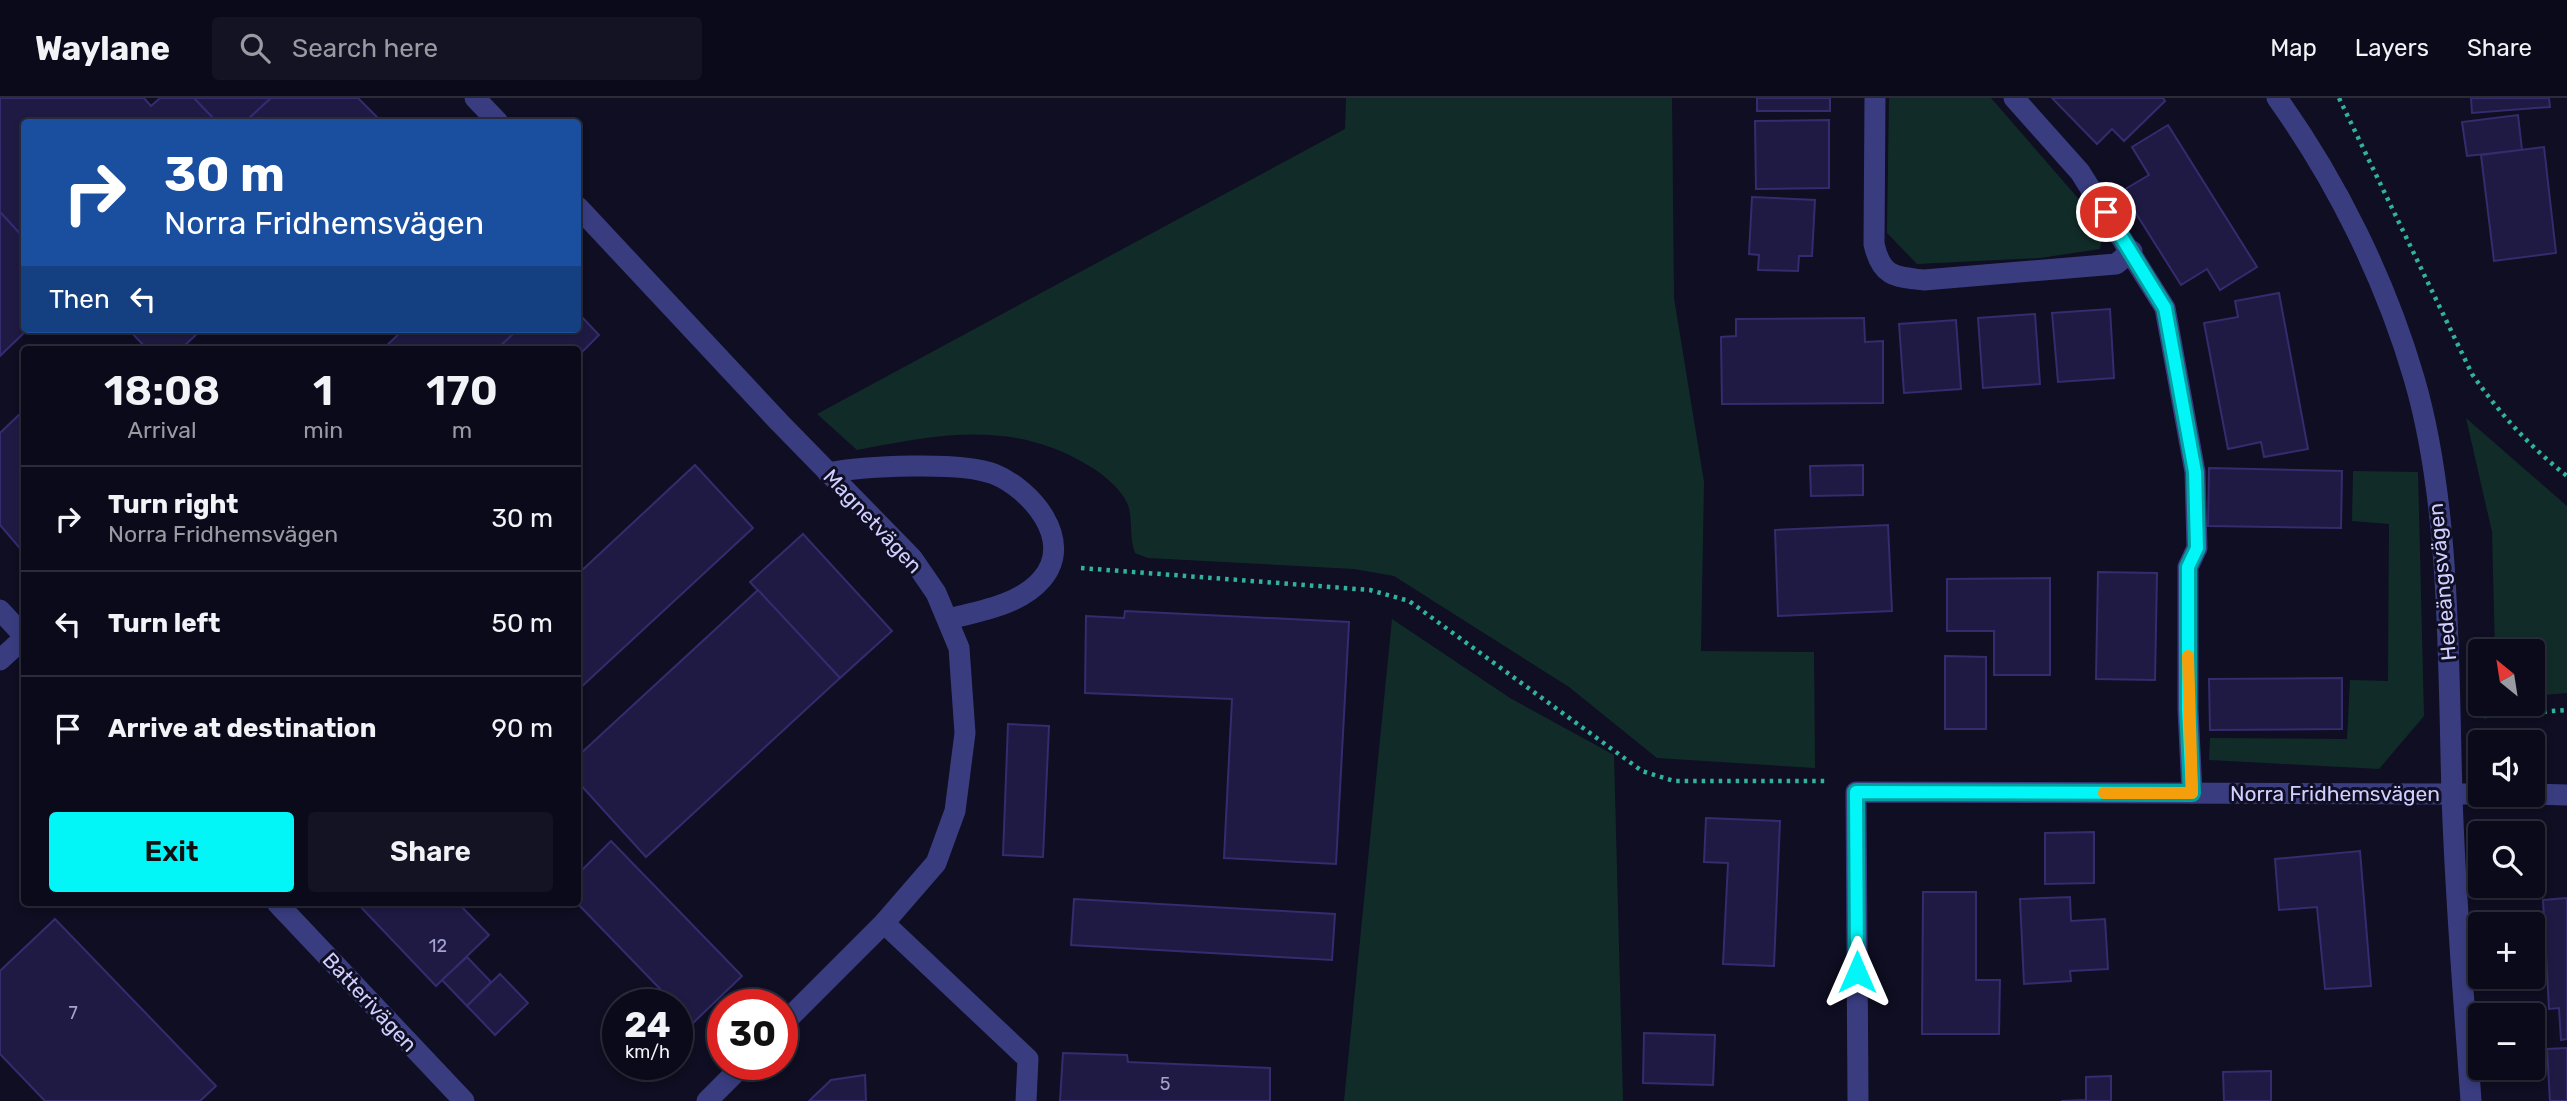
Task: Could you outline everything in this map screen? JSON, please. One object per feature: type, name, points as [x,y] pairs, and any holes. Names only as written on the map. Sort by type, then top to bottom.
[{"type":"street","points":[[475,98],[495,119]]},
{"type":"street","points":[[1875,98],[1874,244],[1877,261],[1885,270],[1900,278],[1938,279],[2116,264],[2132,251]]},
{"type":"street","points":[[2014,98],[2080,172],[2132,251],[2165,308],[2195,472],[2197,548],[2188,567],[2188,709],[2192,793]]},
{"type":"street","name":"Hedeängsvägen","points":[[2277,98],[2351,216],[2414,378],[2428,442],[2438,522],[2452,719],[2452,794],[2471,1101]]},
{"type":"street","name":"Magnetvägen","points":[[581,210],[828,473],[912,558],[936,593],[949,619],[959,649],[965,733],[955,811],[936,863],[884,923],[798,1009]]},
{"type":"street","points":[[828,473],[862,466],[951,468],[993,474],[1025,493],[1049,524],[1054,549],[1043,579],[1018,598],[949,619]]},
{"type":"street","points":[[0,610],[21,634]]},
{"type":"street","points":[[0,660],[21,640]]},
{"type":"street","points":[[1856,792],[1858,1101]]},
{"type":"street","name":"Norra Fridhemsvägen","points":[[1856,792],[2468,794]]},
{"type":"street","points":[[2545,794],[2567,795]]},
{"type":"street","name":"Batterivägen","points":[[280,906],[464,1101]]},
{"type":"street","points":[[884,923],[1028,1059],[1026,1101]]},
{"type":"street","points":[[707,1101],[728,1080]]},
{"type":"path","points":[[2339,98],[2472,374],[2496,408],[2530,446],[2567,476]]},
{"type":"path","points":[[1048,565],[1370,590],[1409,601],[1642,771],[1674,781],[1826,781],[1856,792]]},
{"type":"path","points":[[2452,719],[2567,710]]},
{"type":"green space","points":[[1346,98],[1672,98],[1674,298],[1704,482],[1701,651],[1814,652],[1815,768],[1657,758],[1569,687],[1394,576],[1354,569],[1148,558],[1135,553],[1128,505],[1122,494],[1096,470],[1063,452],[1034,442],[977,434],[918,439],[857,450],[817,414],[1345,129]]},
{"type":"green space","points":[[1889,98],[1991,98],[2103,227],[2100,249],[2040,258],[1917,264],[1887,233]]},
{"type":"green space","points":[[2466,418],[2567,506],[2567,693],[2545,695],[2545,639],[2495,639],[2492,532]]},
{"type":"green space","points":[[2353,471],[2418,472],[2424,716],[2379,769],[2209,760],[2210,738],[2347,739],[2350,680],[2388,681],[2389,524],[2352,521]]},
{"type":"green space","points":[[1392,619],[1510,698],[1614,755],[1623,1101],[1344,1101]]},
{"type":"building","points":[[0,98],[144,98],[151,106],[160,98],[194,98],[214,119],[21,119],[21,235],[0,212]]},
{"type":"building","points":[[194,98],[271,98],[248,119],[214,119]]},
{"type":"building","points":[[271,98],[358,98],[379,119],[248,119]]},
{"type":"building","points":[[1757,98],[1830,98],[1830,111],[1757,111]]},
{"type":"building","points":[[2052,98],[2163,98],[2165,101],[2124,141],[2112,129],[2097,144]]},
{"type":"building","points":[[2471,98],[2549,98],[2550,107],[2472,113]]},
{"type":"building","points":[[2518,115],[2522,150],[2467,156],[2462,122]]},
{"type":"building","points":[[1829,120],[1829,188],[1756,189],[1755,121]]},
{"type":"building","points":[[2168,125],[2257,267],[2220,290],[2207,269],[2181,285],[2122,191],[2149,175],[2132,147]]},
{"type":"building","points":[[2544,147],[2556,253],[2494,261],[2481,155]]},
{"type":"building","points":[[1752,197],[1815,200],[1812,256],[1799,256],[1798,271],[1758,270],[1759,255],[1749,254]]},
{"type":"building","points":[[0,212],[21,235],[21,333],[24,333],[0,356]]},
{"type":"building","points":[[2279,293],[2308,449],[2264,457],[2261,442],[2228,449],[2204,323],[2238,317],[2235,301]]},
{"type":"building","points":[[2110,309],[2114,378],[2058,382],[2052,313]]},
{"type":"building","points":[[2035,314],[2040,384],[1983,388],[1978,318]]},
{"type":"building","points":[[581,316],[599,335],[581,353],[581,346],[500,346],[514,333],[581,333]]},
{"type":"building","points":[[1864,318],[1865,342],[1883,341],[1883,403],[1722,404],[1721,337],[1736,336],[1736,319]]},
{"type":"building","points":[[1956,320],[1961,389],[1904,393],[1899,324]]},
{"type":"building","points":[[132,333],[198,333],[184,346],[144,346]]},
{"type":"building","points":[[400,333],[514,333],[500,346],[386,346]]},
{"type":"building","points":[[21,413],[21,550],[0,525],[0,433]]},
{"type":"building","points":[[695,465],[753,528],[581,687],[581,571]]},
{"type":"building","points":[[1863,465],[1863,495],[1811,496],[1810,466]]},
{"type":"building","points":[[2209,468],[2342,471],[2341,528],[2208,526]]},
{"type":"building","points":[[1888,525],[1892,611],[1778,616],[1775,530]]},
{"type":"building","points":[[803,534],[892,631],[840,678],[750,582]]},
{"type":"building","points":[[2098,572],[2157,573],[2155,680],[2096,679]]},
{"type":"building","points":[[2050,578],[2050,675],[1994,675],[1994,631],[1947,631],[1947,579]]},
{"type":"building","points":[[758,590],[840,678],[646,857],[581,785],[581,753]]},
{"type":"building","points":[[1125,611],[1349,622],[1336,864],[1224,858],[1232,699],[1085,693],[1086,616],[1124,618]]},
{"type":"building","points":[[1945,656],[1986,657],[1986,729],[1945,729]]},
{"type":"building","points":[[2342,678],[2342,729],[2210,730],[2209,679]]},
{"type":"building","points":[[1008,724],[1049,726],[1043,857],[1003,855]]},
{"type":"building","points":[[1706,818],[1780,821],[1774,966],[1723,964],[1728,863],[1704,862]]},
{"type":"building","points":[[2094,832],[2094,883],[2045,884],[2045,833]]},
{"type":"building","points":[[611,841],[742,976],[728,989],[707,989],[707,1010],[693,1023],[693,989],[660,989],[581,906],[581,871]]},
{"type":"building","points":[[2360,851],[2371,986],[2325,989],[2317,907],[2279,910],[2275,859]]},
{"type":"building","points":[[1923,892],[1976,892],[1976,980],[2000,980],[1999,1034],[1922,1034]]},
{"type":"building","points":[[2070,897],[2071,921],[2105,919],[2108,969],[2070,971],[2071,981],[2024,984],[2020,899]]},
{"type":"building","points":[[2567,898],[2567,1039],[2561,1040],[2559,1008],[2549,1009],[2543,900]]},
{"type":"building","points":[[1074,899],[1335,914],[1332,960],[1071,945]]},
{"type":"building","points":[[360,906],[461,906],[489,935],[436,986]]},
{"type":"building","points":[[55,919],[216,1086],[200,1101],[45,1101],[0,1054],[0,971]]},
{"type":"building","points":[[467,957],[491,982],[467,1006],[442,980]]},
{"type":"building","points":[[500,974],[528,1003],[495,1035],[467,1006]]},
{"type":"building","points":[[1644,1033],[1715,1035],[1713,1085],[1643,1083]]},
{"type":"building","points":[[2567,1048],[2567,1101],[2550,1101],[2547,1049]]},
{"type":"building","points":[[1063,1053],[1127,1055],[1128,1062],[1270,1068],[1270,1101],[1060,1101]]},
{"type":"building","points":[[2271,1071],[2271,1101],[2224,1101],[2223,1072]]},
{"type":"building","points":[[865,1075],[866,1101],[809,1101],[831,1080]]},
{"type":"building","points":[[2111,1076],[2111,1101],[2061,1101],[2086,1100],[2086,1077]]},
{"type":"slow traffic","points":[[2104,793],[2192,793],[2188,656]]},
{"type":"route","points":[[1857,972],[1856,792],[2192,793],[2188,709],[2188,567],[2197,548],[2195,472],[2165,308],[2106,212]]}]
